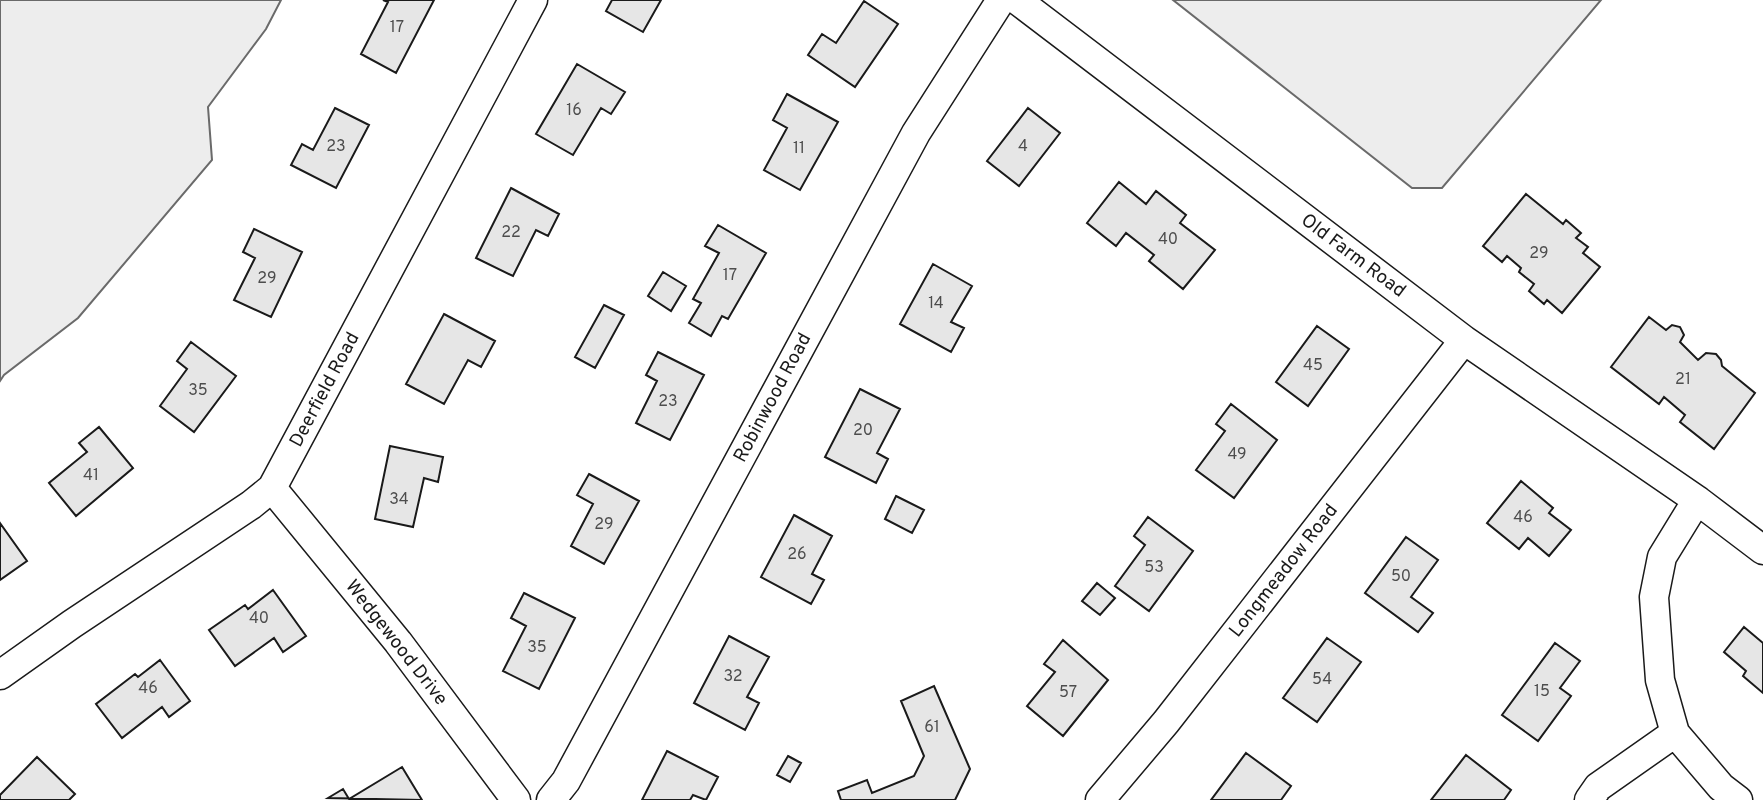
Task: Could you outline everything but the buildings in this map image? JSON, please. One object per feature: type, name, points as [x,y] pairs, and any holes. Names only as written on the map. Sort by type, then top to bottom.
[{"type":"street","name":"Deerfield Road","points":[[0,675],[83,616],[251,505],[272,488],[533,0]]},
{"type":"street","name":"Robinwood Road","points":[[551,800],[566,781],[916,133],[1001,0]]},
{"type":"street","name":"Old Farm Road","points":[[1017,0],[1464,340],[1697,500],[1763,550]]},
{"type":"street","name":"Longmeadow Road","points":[[1100,800],[1166,722],[1464,340]]},
{"type":"street","name":"Wedgewood Drive","points":[[272,488],[398,642],[516,800]]},
{"type":"street","points":[[1697,500],[1662,557],[1654,597],[1660,680],[1675,733],[1721,787],[1738,800]]},
{"type":"street","points":[[1589,800],[1598,787],[1675,733]]},
{"type":"shaded area","points":[[0,0],[281,0],[266,29],[208,107],[212,160],[78,318],[4,375],[0,381]]},
{"type":"shaded area","points":[[1173,0],[1601,0],[1442,188],[1412,188]]}]
